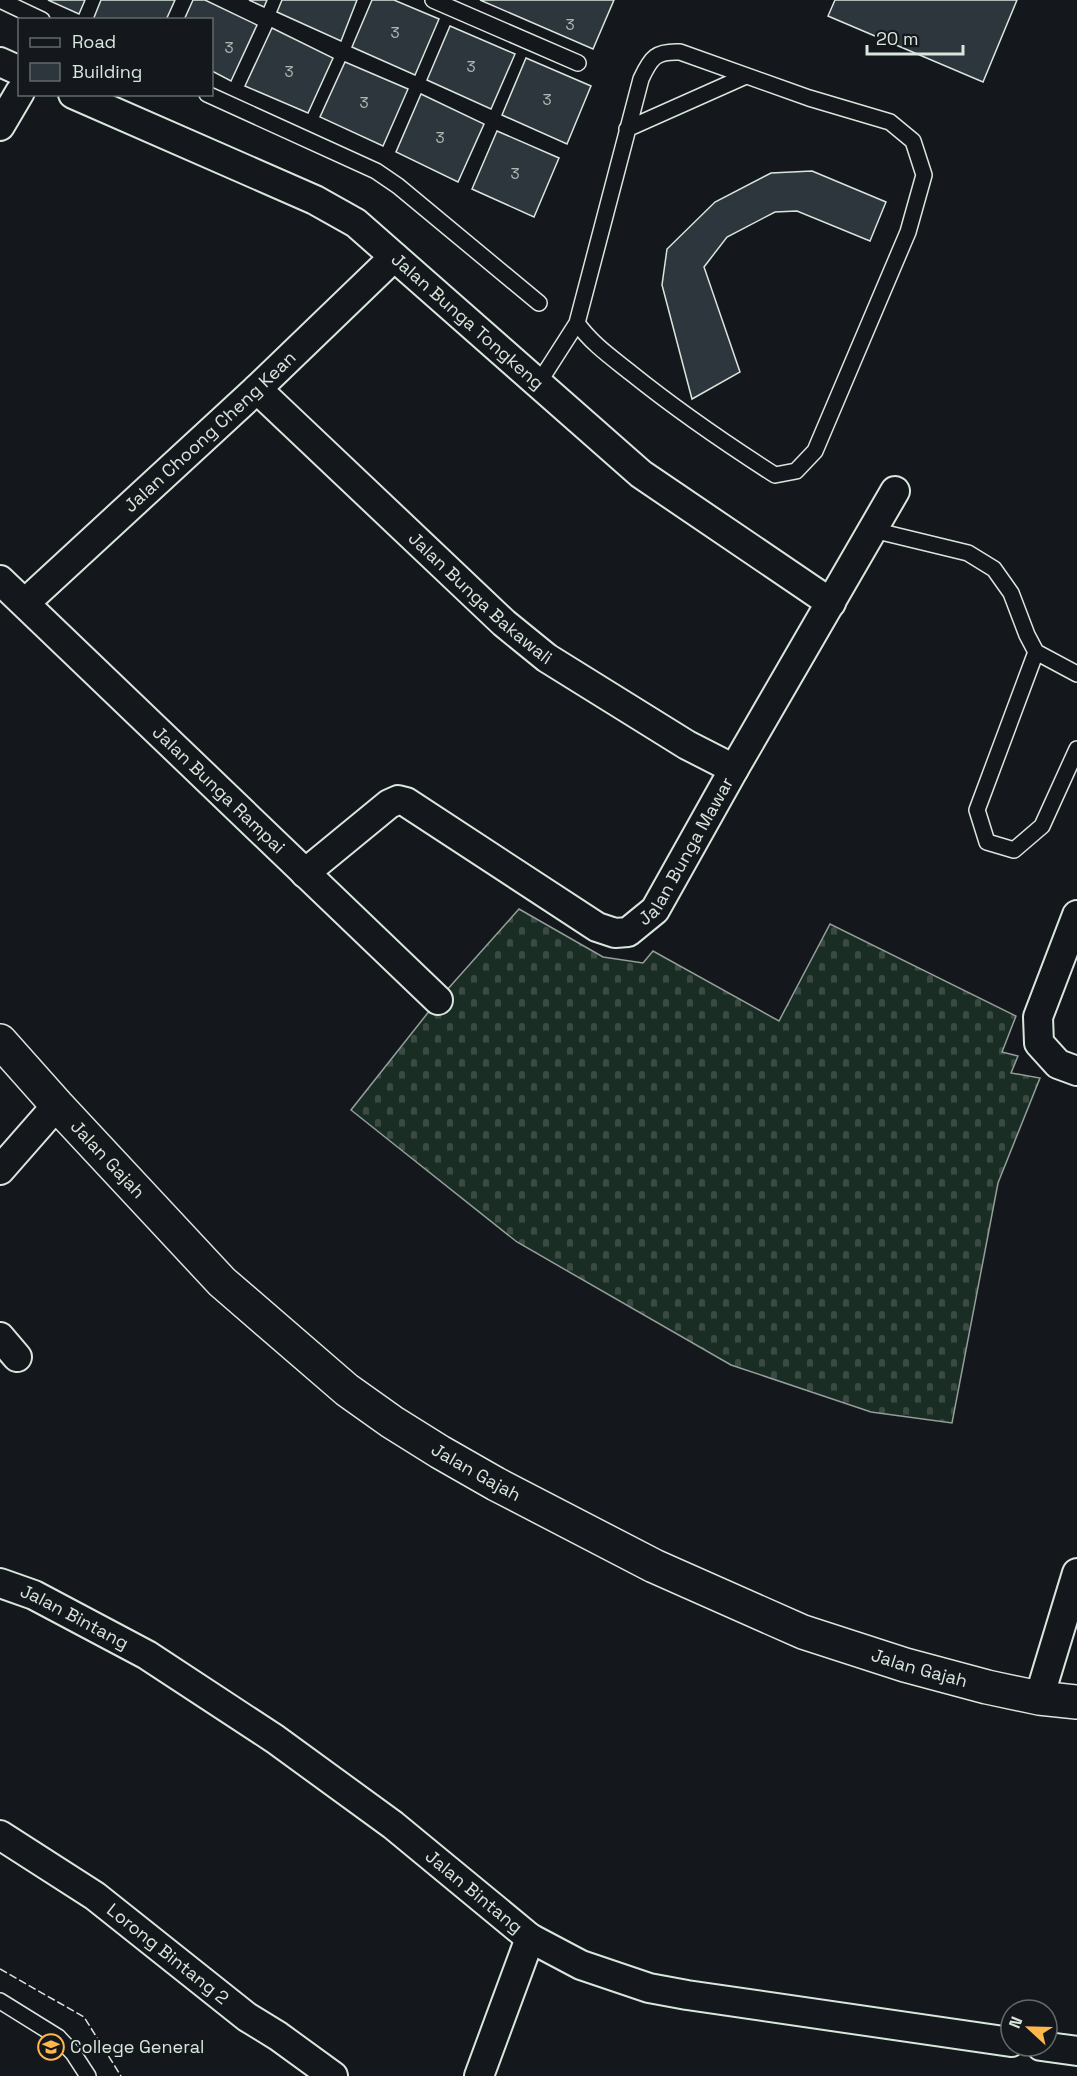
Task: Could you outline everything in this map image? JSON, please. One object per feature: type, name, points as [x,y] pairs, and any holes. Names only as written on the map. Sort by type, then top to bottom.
[{"type":"street","points":[[0,62],[18,70]]},
{"type":"street","points":[[0,126],[18,95]]},
{"type":"street","name":"Jalan Bunga Tongkeng","points":[[78,96],[334,210],[356,223],[641,474],[831,603]]},
{"type":"street","name":"Jalan Choong Cheng Kean","points":[[24,603],[257,389],[394,257]]},
{"type":"street","name":"Jalan Bunga Bakawali","points":[[257,389],[504,623],[547,658],[687,745],[734,769]]},
{"type":"street","name":"Jalan Bunga Mawar","points":[[305,873],[389,804],[398,800],[406,802],[597,927],[615,933],[628,932],[655,910],[895,491]]},
{"type":"street","name":"Jalan Bunga Rampai","points":[[0,580],[438,1000]]},
{"type":"street","points":[[1077,915],[1038,1017],[1039,1043],[1058,1064],[1077,1071]]},
{"type":"street","name":"Jalan Gajah","points":[[0,1041],[222,1282],[347,1390],[440,1452],[496,1484],[654,1566],[803,1632],[905,1665],[987,1687],[1040,1698],[1077,1702]]},
{"type":"street","points":[[0,1170],[57,1105]]},
{"type":"street","points":[[1040,1698],[1077,1573]]},
{"type":"street","name":"Jalan Bintang","points":[[0,1583],[34,1595],[147,1655],[275,1739],[393,1825],[530,1938],[581,1965],[649,1988],[687,1995],[999,2040]]},
{"type":"street","name":"Lorong Bintang 2","points":[[0,1835],[95,1896],[247,2017],[278,2036],[333,2076]]},
{"type":"street","points":[[479,2076],[530,1938]]},
{"type":"street","points":[[1059,2048],[1077,2051]]},
{"type":"lane","points":[[0,0],[38,18]]},
{"type":"lane","points":[[433,0],[578,63]]},
{"type":"lane","points":[[538,384],[576,322],[641,79],[647,65],[656,55],[680,52],[809,98],[890,122],[913,141],[924,175],[908,232],[815,451],[796,471],[775,475],[719,439],[654,392],[588,338],[576,322]]},
{"type":"lane","points":[[627,129],[746,76]]},
{"type":"lane","points":[[211,96],[376,171],[398,186],[539,303]]},
{"type":"lane","points":[[873,530],[968,553],[994,569],[1011,593],[1036,652],[1077,674]]},
{"type":"lane","points":[[1036,652],[976,810],[987,842],[1014,850],[1042,826],[1077,749]]},
{"type":"lane","points":[[0,2001],[58,2037],[73,2053],[88,2076]]},
{"type":"green space","points":[[519,909],[603,957],[643,963],[653,951],[779,1021],[830,924],[1016,1016],[1002,1052],[1018,1056],[1011,1073],[1040,1078],[998,1183],[952,1423],[871,1412],[731,1365],[517,1242],[351,1110],[438,1000]]},
{"type":"building","points":[[48,0],[85,0],[79,14]]},
{"type":"building","points":[[101,0],[175,0],[167,18],[94,18]]},
{"type":"building","points":[[193,0],[205,0],[257,25],[231,81],[213,72],[213,18],[185,18]]},
{"type":"building","points":[[249,0],[267,0],[264,7]]},
{"type":"building","points":[[282,0],[357,0],[341,41],[277,12]]},
{"type":"building","points":[[372,0],[394,0],[439,19],[415,75],[352,47]]},
{"type":"building","points":[[480,0],[614,0],[593,49]]},
{"type":"building","points":[[835,0],[1017,0],[983,82],[828,16]]},
{"type":"building","points":[[450,26],[515,54],[491,109],[427,80]]},
{"type":"building","points":[[272,28],[333,58],[308,113],[245,86]]},
{"type":"building","points":[[526,58],[591,86],[567,144],[502,115]]},
{"type":"building","points":[[345,62],[408,89],[383,146],[320,117]]},
{"type":"building","points":[[421,94],[484,124],[458,182],[396,152]]},
{"type":"building","points":[[497,131],[559,158],[534,217],[472,189]]},
{"type":"building","points":[[812,171],[886,202],[870,241],[797,211],[775,212],[727,237],[704,267],[740,372],[692,399],[662,285],[667,249],[715,202],[771,173]]},
{"type":"fence","points":[[0,1969],[84,2017],[121,2076]]},
{"type":"place","name":"College General","points":[[51,2047]]}]
